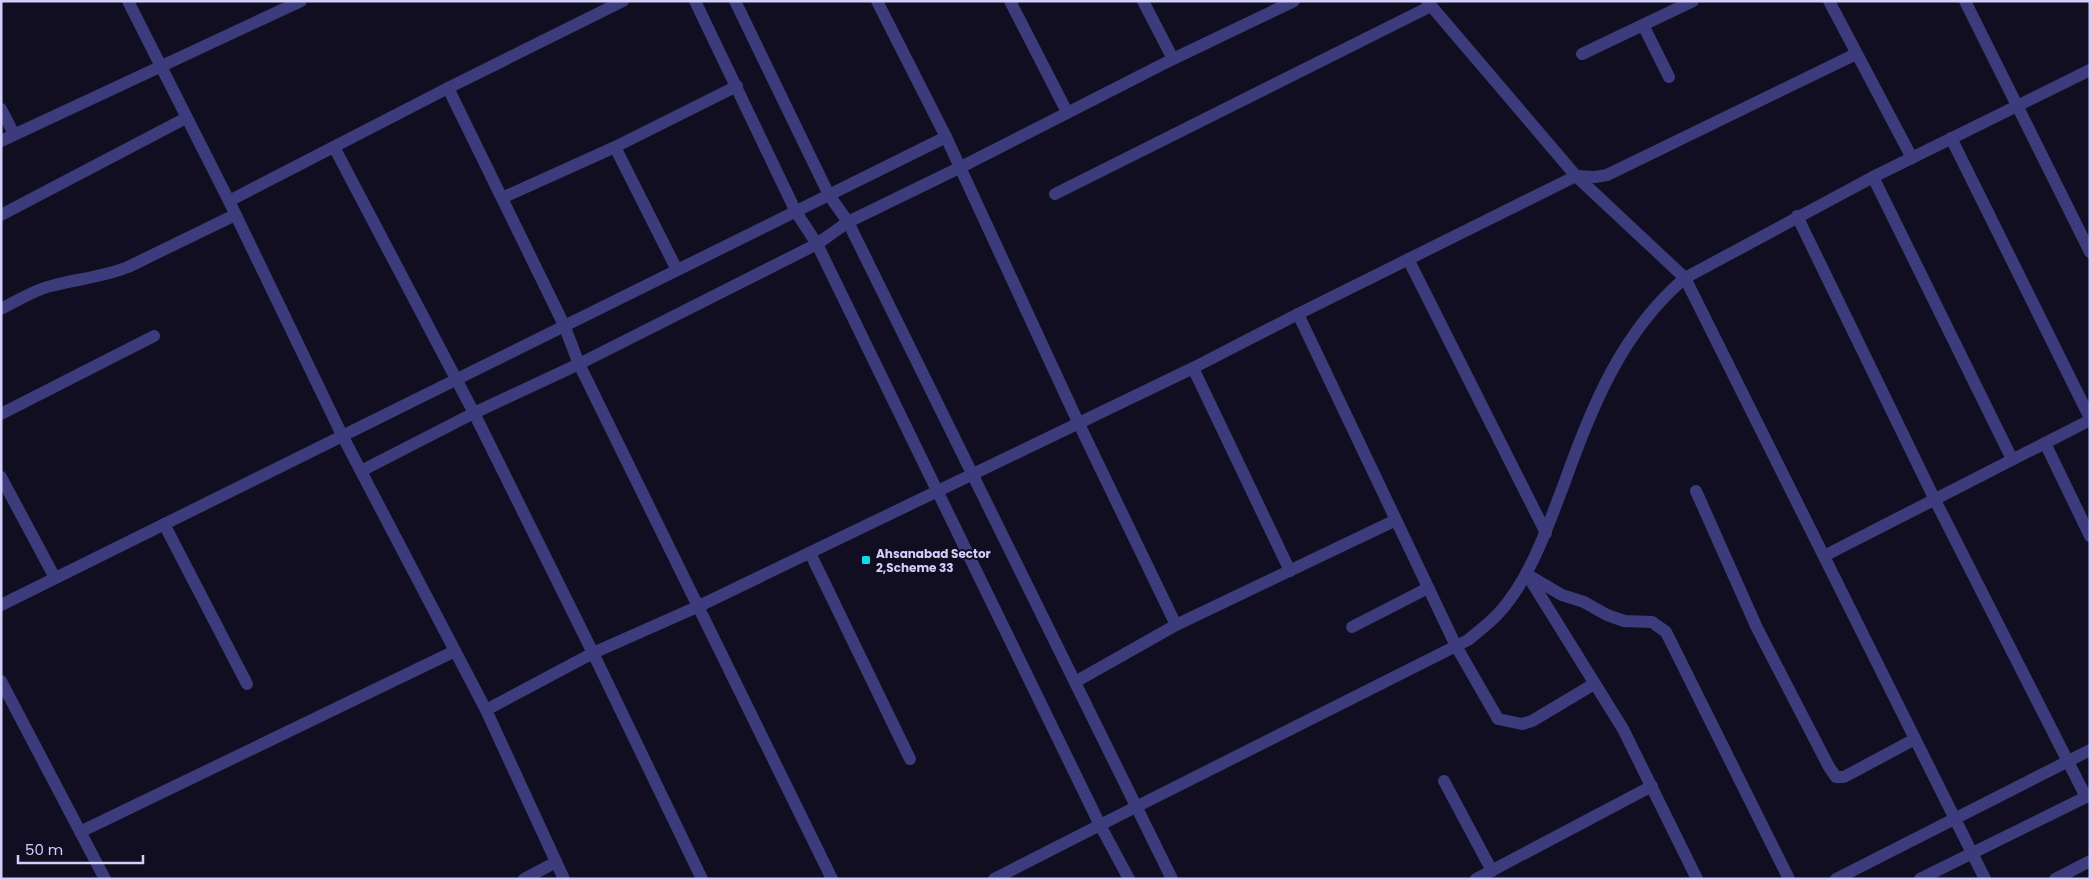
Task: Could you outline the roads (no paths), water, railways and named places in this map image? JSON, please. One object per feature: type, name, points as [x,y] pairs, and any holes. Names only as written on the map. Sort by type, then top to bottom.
[{"type":"street","points":[[128,1],[160,68],[229,201],[342,435],[486,710],[564,879]]},
{"type":"street","points":[[1,141],[301,1]]},
{"type":"street","points":[[229,201],[622,1]]},
{"type":"street","points":[[695,1],[796,212],[817,244],[1100,825],[1129,879]]},
{"type":"street","points":[[735,1],[829,195],[848,222],[1172,879]]},
{"type":"street","points":[[877,1],[946,137],[1078,422],[1176,625]]},
{"type":"street","points":[[1010,1],[1067,112]]},
{"type":"street","points":[[1143,1],[1173,59]]},
{"type":"street","points":[[1582,54],[1693,1]]},
{"type":"street","points":[[1829,1],[1912,158]]},
{"type":"street","points":[[1965,1],[2090,252]]},
{"type":"street","points":[[361,471],[474,413],[579,364],[817,244],[848,222],[960,168],[1067,112],[1289,2]]},
{"type":"street","points":[[1055,194],[1429,4],[1576,176],[1685,278],[1985,879]]},
{"type":"street","points":[[1643,25],[1669,77]]},
{"type":"street","points":[[486,710],[593,653],[697,607],[938,492],[1078,422],[1193,368],[1576,176],[1595,177],[1607,175],[1856,54]]},
{"type":"street","points":[[994,879],[1468,640],[1497,614],[1526,574],[1546,532],[1587,421],[1629,338],[1669,291],[1685,278],[1797,216],[2016,105],[2090,70]]},
{"type":"street","points":[[502,198],[615,147],[737,86]]},
{"type":"street","points":[[448,88],[564,325],[579,364],[832,879]]},
{"type":"street","points":[[1,109],[14,134]]},
{"type":"street","points":[[1,215],[186,118]]},
{"type":"street","points":[[1,605],[342,435],[456,382],[564,325],[946,137]]},
{"type":"street","points":[[1824,556],[2090,419],[1951,138]]},
{"type":"street","points":[[334,147],[474,413],[702,879]]},
{"type":"street","points":[[615,147],[677,270]]},
{"type":"street","points":[[1873,177],[2012,459]]},
{"type":"street","points":[[1,309],[50,286],[112,273],[128,267],[235,215]]},
{"type":"street","points":[[1797,216],[1934,498],[2068,761],[2088,796],[1920,879]]},
{"type":"street","points":[[1408,259],[1546,532]]},
{"type":"street","points":[[1298,314],[1456,646],[1498,719],[1522,724],[1532,721],[1594,684]]},
{"type":"street","points":[[1,414],[154,336]]},
{"type":"street","points":[[1193,368],[1290,571]]},
{"type":"street","points":[[2045,443],[2090,536]]},
{"type":"street","points":[[1,477],[54,578]]},
{"type":"street","points":[[1696,491],[1757,628],[1829,767],[1836,777],[1844,777],[1915,739]]},
{"type":"street","points":[[1075,682],[1176,625],[1396,520]]},
{"type":"street","points":[[164,524],[247,684]]},
{"type":"street","points":[[810,553],[910,759]]},
{"type":"street","points":[[1526,574],[1623,728],[1698,879]]},
{"type":"street","points":[[1526,574],[1562,595],[1584,602],[1606,615],[1624,622],[1652,622],[1666,632],[1789,879]]},
{"type":"street","points":[[1352,627],[1428,588]]},
{"type":"street","points":[[80,832],[455,651]]},
{"type":"street","points":[[1,681],[105,879]]},
{"type":"street","points":[[1836,879],[2090,750]]},
{"type":"street","points":[[1444,781],[1492,871]]},
{"type":"street","points":[[1476,879],[1652,786]]},
{"type":"street","points":[[2055,879],[2090,861]]},
{"type":"street","points":[[524,879],[556,862]]},
{"type":"place","name":"Ahsanabad Sector 2,Scheme 33","points":[[866,560]]}]
